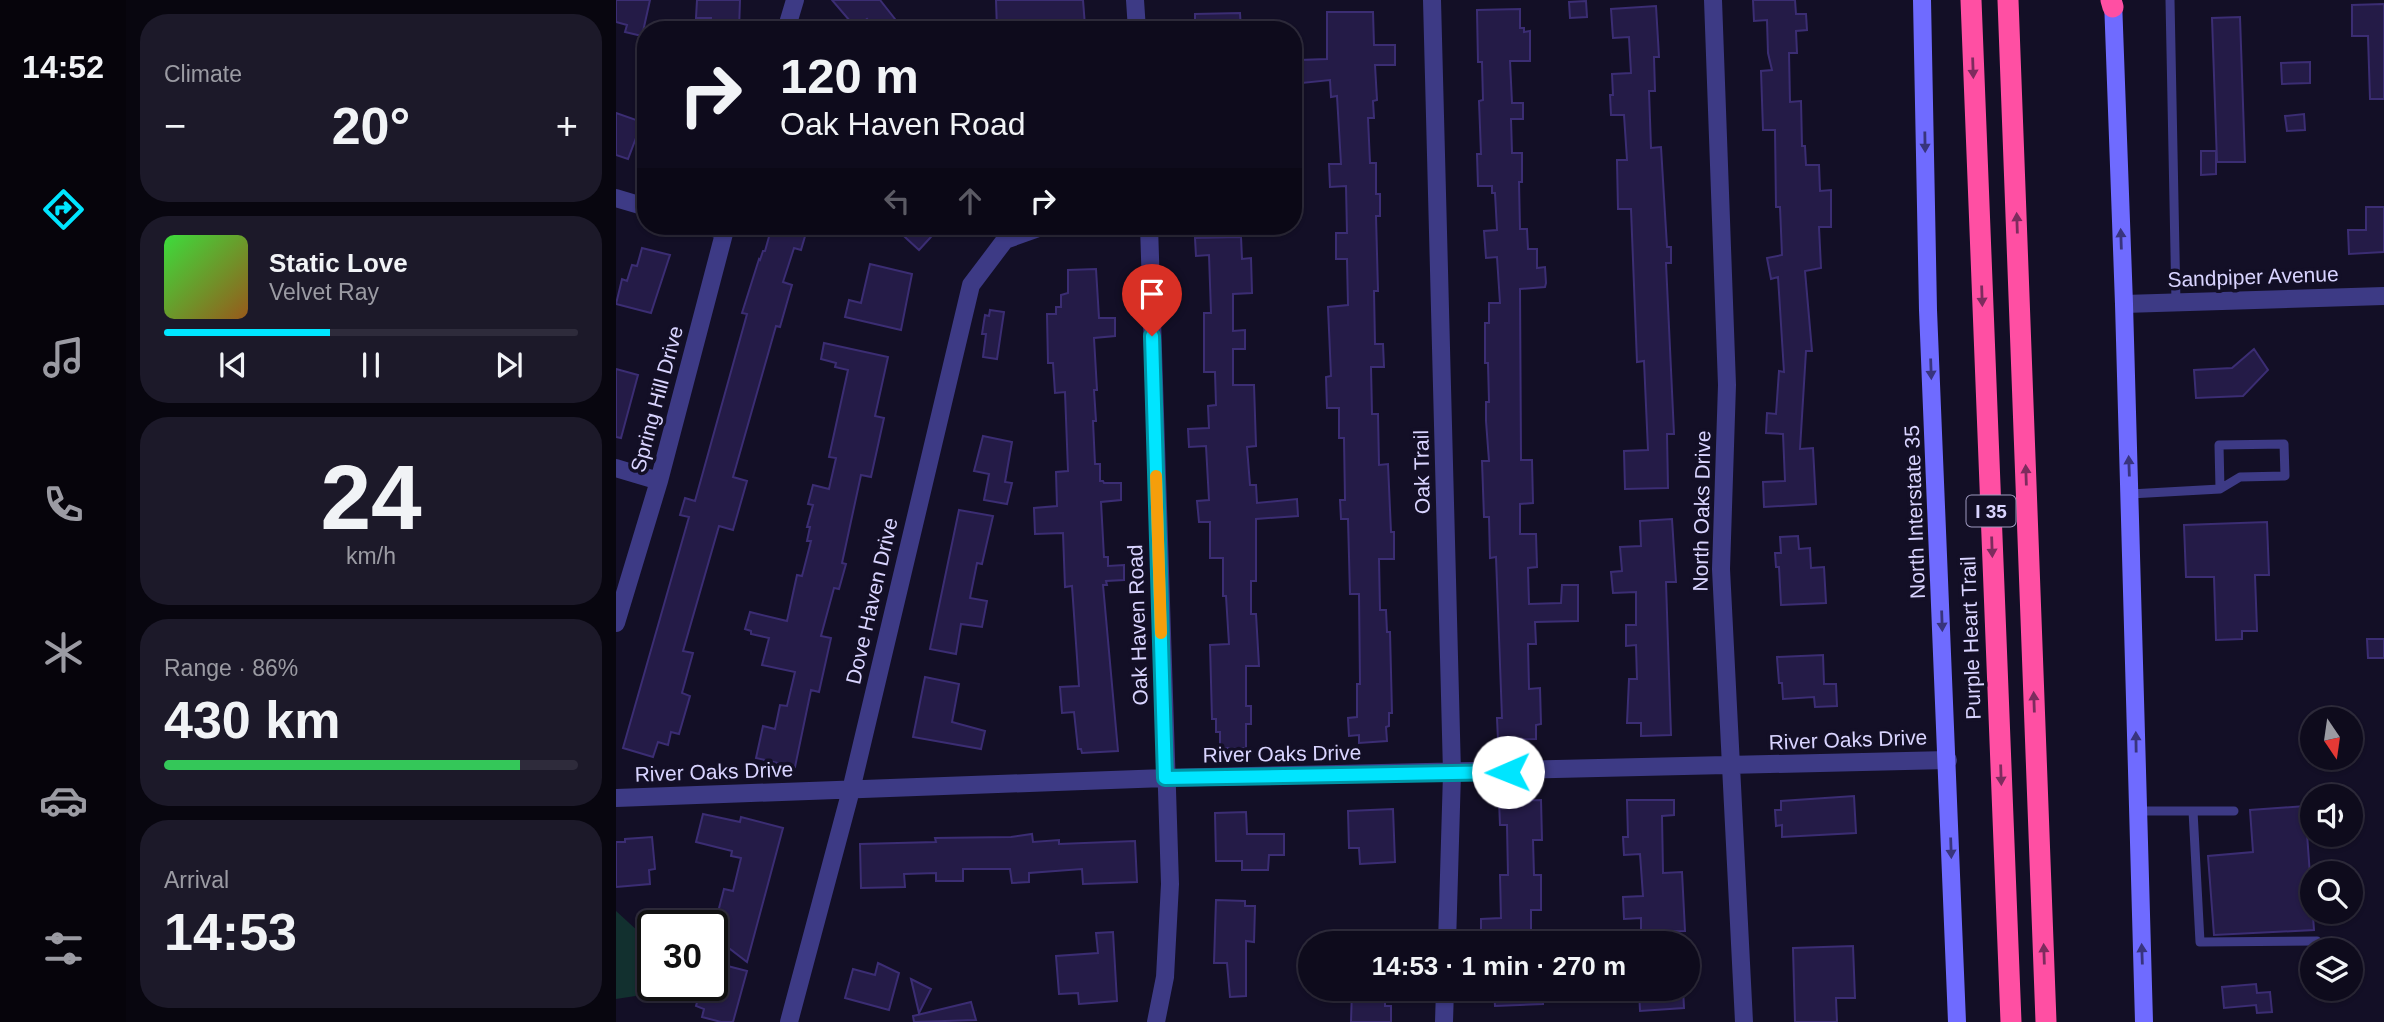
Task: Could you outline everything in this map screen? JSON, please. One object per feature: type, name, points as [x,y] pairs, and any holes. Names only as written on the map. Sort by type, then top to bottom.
[{"type":"highway","name":"Purple Heart Trail","points":[[1971,0],[2011,1022]]},
{"type":"highway","name":"I 35","points":[[2008,0],[2046,1022]]},
{"type":"main road","name":"North Interstate 35","points":[[1922,0],[1928,310],[1957,1022]]},
{"type":"main road","points":[[2112,2],[2130,494],[2144,1022]]},
{"type":"street","points":[[789,21],[795,0]]},
{"type":"street","points":[[1135,0],[1136,21]]},
{"type":"street","name":"Oak Trail","points":[[1432,0],[1452,773],[1447,931]]},
{"type":"street","name":"North Oaks Drive","points":[[1713,0],[1727,386],[1721,569],[1744,1022]]},
{"type":"street","points":[[616,198],[637,204]]},
{"type":"street","name":"Spring Hill Drive","points":[[616,623],[659,481],[717,235]]},
{"type":"street","name":"Dove Haven Drive","points":[[789,1022],[851,790],[971,285],[1005,240],[1019,235]]},
{"type":"street","name":"Oak Haven Road","points":[[1149,235],[1170,884],[1165,977],[1156,1022]]},
{"type":"street","name":"Sandpiper Avenue","points":[[2124,304],[2384,296]]},
{"type":"street","points":[[616,468],[659,481]]},
{"type":"street","name":"River Oaks Drive","points":[[616,798],[1165,778],[1948,760]]},
{"type":"street","points":[[1444,1022],[1445,1001]]},
{"type":"lane","points":[[2170,0],[2176,303]]},
{"type":"lane","points":[[2130,494],[2220,489],[2240,477],[2285,476],[2284,444],[2219,445],[2220,489]]},
{"type":"lane","points":[[2138,811],[2234,811]]},
{"type":"lane","points":[[2193,811],[2200,942],[2300,941]]},
{"type":"green space","points":[[616,911],[637,930],[637,996],[616,999]]},
{"type":"building","points":[[616,0],[650,0],[645,21],[637,21],[637,35],[625,32],[627,25],[616,22]]},
{"type":"building","points":[[697,0],[740,0],[739,21],[696,18]]},
{"type":"building","points":[[832,0],[880,0],[895,19],[893,21],[850,21]]},
{"type":"building","points":[[996,0],[1083,0],[1085,21],[997,21]]},
{"type":"building","points":[[1753,0],[1795,0],[1796,14],[1806,14],[1807,30],[1796,31],[1797,53],[1789,53],[1790,102],[1801,101],[1802,146],[1805,146],[1806,165],[1819,165],[1820,191],[1831,190],[1831,227],[1819,227],[1821,268],[1805,271],[1812,351],[1806,351],[1800,449],[1813,448],[1816,504],[1764,507],[1763,482],[1785,481],[1783,434],[1766,433],[1767,413],[1776,414],[1779,371],[1784,372],[1778,277],[1771,279],[1767,258],[1782,255],[1780,207],[1776,207],[1775,130],[1763,130],[1761,71],[1772,70],[1768,53],[1767,20],[1754,21]]},
{"type":"building","points":[[1586,1],[1587,17],[1570,18],[1569,2]]},
{"type":"building","points":[[2384,4],[2384,99],[2370,99],[2368,36],[2352,36],[2352,5]]},
{"type":"building","points":[[1656,6],[1659,57],[1654,57],[1655,91],[1649,91],[1651,148],[1661,147],[1667,247],[1671,247],[1671,263],[1666,263],[1674,434],[1667,434],[1668,488],[1625,489],[1624,451],[1648,450],[1644,361],[1637,362],[1631,209],[1618,209],[1617,160],[1627,160],[1624,115],[1611,115],[1610,95],[1613,95],[1612,74],[1631,73],[1629,37],[1613,38],[1611,9]]},
{"type":"building","points":[[1520,9],[1520,28],[1524,28],[1524,32],[1530,31],[1530,61],[1510,61],[1512,103],[1523,103],[1523,119],[1511,119],[1512,153],[1522,153],[1522,182],[1519,182],[1520,229],[1527,229],[1528,249],[1537,249],[1537,268],[1545,267],[1546,283],[1545,287],[1520,289],[1521,460],[1532,460],[1533,503],[1520,504],[1520,534],[1536,534],[1537,567],[1528,568],[1529,604],[1561,603],[1562,585],[1578,585],[1578,621],[1535,622],[1536,644],[1528,644],[1529,689],[1540,688],[1541,724],[1536,725],[1536,739],[1498,740],[1497,718],[1502,718],[1496,557],[1490,558],[1489,517],[1484,517],[1482,461],[1489,461],[1485,323],[1489,323],[1489,303],[1500,303],[1497,257],[1486,258],[1484,231],[1497,230],[1495,193],[1492,193],[1492,186],[1478,186],[1477,154],[1481,154],[1479,101],[1483,100],[1482,62],[1478,62],[1477,10]]},
{"type":"building","points":[[1327,12],[1373,12],[1374,45],[1395,45],[1395,65],[1375,65],[1377,100],[1373,101],[1374,118],[1368,118],[1370,163],[1376,163],[1376,194],[1380,194],[1380,216],[1376,216],[1378,291],[1374,291],[1375,344],[1383,344],[1384,367],[1371,367],[1372,414],[1378,414],[1379,465],[1388,464],[1391,532],[1394,532],[1394,559],[1379,559],[1380,610],[1386,610],[1387,632],[1390,632],[1392,713],[1389,713],[1389,726],[1386,727],[1387,741],[1359,743],[1359,735],[1349,736],[1348,718],[1357,717],[1357,684],[1360,684],[1359,594],[1350,594],[1348,519],[1341,519],[1340,500],[1345,500],[1344,438],[1339,438],[1339,408],[1327,408],[1326,377],[1331,376],[1328,307],[1348,305],[1347,259],[1336,259],[1336,233],[1347,233],[1346,186],[1330,187],[1329,164],[1341,164],[1337,96],[1331,97],[1330,80],[1302,83],[1302,60],[1327,59]]},
{"type":"building","points":[[1240,13],[1240,21],[1195,21],[1195,14]]},
{"type":"building","points":[[2240,17],[2245,162],[2217,162],[2212,18]]},
{"type":"building","points":[[2310,62],[2310,83],[2282,84],[2281,63]]},
{"type":"building","points":[[616,113],[637,120],[637,135],[628,159],[616,155]]},
{"type":"building","points":[[2304,114],[2305,130],[2287,131],[2285,116]]},
{"type":"building","points":[[2201,151],[2216,151],[2216,174],[2201,175]]},
{"type":"building","points":[[2366,207],[2384,207],[2384,252],[2349,254],[2348,230],[2366,230]]},
{"type":"building","points":[[769,235],[805,235],[801,250],[794,248],[783,282],[792,285],[780,327],[776,326],[733,477],[747,481],[733,530],[719,526],[683,651],[693,653],[682,693],[690,696],[679,734],[671,732],[668,745],[658,742],[653,757],[623,748],[689,517],[680,515],[685,498],[695,501],[747,314],[742,313],[759,259],[765,251]]},
{"type":"building","points":[[903,235],[933,235],[919,250]]},
{"type":"building","points":[[1241,237],[1242,259],[1251,258],[1252,293],[1233,294],[1233,331],[1245,330],[1245,349],[1233,349],[1233,385],[1254,385],[1256,446],[1247,447],[1250,485],[1256,485],[1257,503],[1297,499],[1298,516],[1256,519],[1256,581],[1251,581],[1251,614],[1256,614],[1259,666],[1246,666],[1246,706],[1251,706],[1251,724],[1246,724],[1246,748],[1220,748],[1220,732],[1216,732],[1216,719],[1212,719],[1210,645],[1229,644],[1226,596],[1223,596],[1223,558],[1210,558],[1210,522],[1199,522],[1197,501],[1209,500],[1206,446],[1189,447],[1188,429],[1209,428],[1208,406],[1216,405],[1215,372],[1204,372],[1204,313],[1211,313],[1209,255],[1196,256],[1195,238]]},
{"type":"building","points":[[642,248],[670,255],[651,313],[616,304],[622,279],[627,281],[632,265],[637,266]]},
{"type":"building","points":[[870,264],[912,274],[901,330],[845,317],[849,300],[861,303]]},
{"type":"building","points":[[1096,269],[1099,318],[1115,318],[1115,336],[1094,338],[1097,390],[1094,390],[1096,421],[1093,421],[1095,464],[1100,464],[1100,481],[1121,483],[1121,500],[1101,502],[1104,557],[1108,557],[1108,566],[1124,565],[1124,580],[1106,581],[1107,585],[1103,585],[1118,751],[1082,753],[1081,749],[1078,749],[1074,712],[1062,713],[1060,687],[1079,686],[1072,586],[1065,587],[1063,533],[1035,534],[1034,508],[1057,506],[1056,472],[1068,471],[1065,392],[1055,393],[1053,363],[1048,363],[1047,314],[1056,314],[1056,307],[1061,307],[1061,295],[1068,293],[1068,270]]},
{"type":"building","points":[[990,310],[1004,312],[997,359],[983,357],[986,334],[982,334],[985,315],[989,316]]},
{"type":"building","points":[[824,343],[888,357],[875,416],[884,418],[871,477],[861,475],[842,563],[846,564],[839,589],[834,588],[821,636],[831,638],[819,692],[811,690],[795,767],[756,758],[763,726],[775,729],[780,705],[787,706],[795,672],[762,665],[769,638],[751,634],[751,631],[745,629],[750,612],[787,621],[797,575],[802,576],[811,541],[807,541],[810,527],[807,527],[813,505],[808,504],[813,485],[829,489],[836,458],[829,457],[848,370],[835,367],[836,363],[821,359]]},
{"type":"building","points":[[2254,349],[2268,370],[2243,396],[2196,398],[2194,370],[2232,368]]},
{"type":"building","points":[[616,369],[638,375],[621,438],[616,437]]},
{"type":"building","points":[[983,436],[1012,442],[1005,482],[1012,483],[1007,504],[984,500],[989,474],[974,471]]},
{"type":"building","points":[[959,510],[993,516],[982,564],[977,563],[970,598],[987,601],[982,627],[961,624],[956,654],[930,649]]},
{"type":"building","points":[[1672,519],[1676,582],[1666,582],[1671,735],[1641,736],[1641,723],[1627,723],[1629,679],[1637,679],[1636,645],[1626,646],[1626,625],[1636,625],[1636,592],[1613,593],[1611,572],[1622,571],[1620,547],[1641,546],[1640,521]]},
{"type":"building","points":[[2267,522],[2269,575],[2255,575],[2257,631],[2242,631],[2242,639],[2216,640],[2214,577],[2186,577],[2184,525]]},
{"type":"building","points":[[1798,536],[1799,549],[1810,548],[1811,568],[1824,567],[1826,603],[1781,605],[1779,567],[1776,567],[1775,553],[1781,553],[1780,537]]},
{"type":"building","points":[[2367,639],[2384,639],[2384,658],[2368,658]]},
{"type":"building","points":[[1823,655],[1824,684],[1836,684],[1837,706],[1815,707],[1814,697],[1783,699],[1777,657]]},
{"type":"building","points":[[925,677],[959,684],[952,722],[985,731],[981,749],[913,737]]},
{"type":"building","points":[[1854,796],[1856,833],[1782,837],[1782,825],[1776,826],[1775,810],[1781,810],[1781,801]]},
{"type":"building","points":[[1541,800],[1542,840],[1533,840],[1534,875],[1541,875],[1541,910],[1531,910],[1531,931],[1481,931],[1481,919],[1501,918],[1500,875],[1508,875],[1507,825],[1500,825],[1499,801]]},
{"type":"building","points":[[1627,800],[1674,800],[1674,815],[1662,816],[1663,873],[1682,872],[1685,931],[1641,931],[1641,918],[1624,919],[1623,897],[1643,896],[1640,854],[1624,855],[1623,837],[1628,837]]},
{"type":"building","points":[[2300,806],[2300,847],[2308,847],[2309,861],[2300,861],[2300,924],[2314,924],[2314,930],[2214,935],[2208,856],[2253,852],[2250,810]]},
{"type":"building","points":[[1393,809],[1395,862],[1360,864],[1359,848],[1349,848],[1348,811]]},
{"type":"building","points":[[1246,812],[1247,834],[1284,834],[1284,855],[1269,855],[1268,870],[1242,870],[1242,861],[1216,861],[1215,813]]},
{"type":"building","points":[[703,814],[740,822],[741,817],[783,828],[747,962],[728,947],[728,910],[719,910],[724,889],[733,891],[741,858],[731,856],[732,851],[696,842]]},
{"type":"building","points":[[1032,834],[1033,842],[1059,840],[1059,844],[1135,841],[1137,882],[1083,884],[1082,869],[1029,873],[1029,882],[1012,883],[1010,869],[963,869],[963,881],[936,881],[936,873],[904,874],[905,887],[861,888],[860,844],[936,842],[935,838],[1011,837]]},
{"type":"building","points":[[652,837],[655,869],[649,870],[650,884],[616,887],[616,842]]},
{"type":"building","points":[[1216,900],[1245,901],[1245,906],[1255,906],[1254,942],[1246,941],[1246,996],[1230,997],[1227,963],[1214,963]]},
{"type":"building","points":[[1113,932],[1117,1001],[1079,1004],[1078,993],[1059,994],[1056,956],[1098,953],[1096,933]]},
{"type":"building","points":[[1853,946],[1855,998],[1836,998],[1837,1022],[1795,1022],[1793,948]]},
{"type":"building","points":[[878,963],[899,973],[889,1010],[845,998],[853,969],[875,975]]},
{"type":"building","points":[[728,966],[747,971],[733,1022],[702,1017],[704,1009],[696,1006],[697,1001],[728,1001]]},
{"type":"building","points":[[911,979],[931,989],[919,1013]]},
{"type":"building","points":[[2256,984],[2257,993],[2270,992],[2272,1012],[2257,1013],[2256,1005],[2224,1008],[2222,987]]},
{"type":"building","points":[[1352,1001],[1385,1001],[1385,1006],[1391,1006],[1391,1022],[1351,1022]]},
{"type":"building","points":[[1495,1001],[1543,1001],[1543,1004],[1495,1006]]},
{"type":"building","points":[[1640,1001],[1684,1001],[1684,1008],[1640,1011]]},
{"type":"building","points":[[971,1002],[976,1020],[914,1022],[913,1016]]},
{"type":"slow traffic","points":[[1156,476],[1161,633]]},
{"type":"route","points":[[1152,336],[1165,778],[1508,772]]}]
